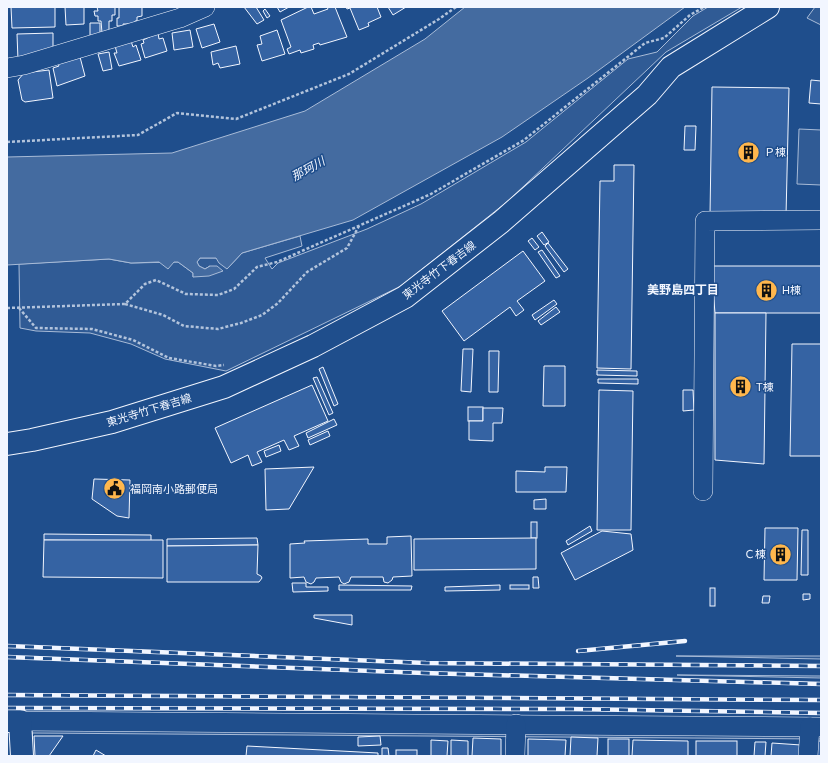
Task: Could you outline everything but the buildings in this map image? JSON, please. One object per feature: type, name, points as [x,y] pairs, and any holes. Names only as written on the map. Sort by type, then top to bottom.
[{"type":"main road","name":"東光寺竹下春吉線","points":[[7,444],[32,440],[112,422],[224,387],[313,346],[405,297],[501,222],[647,95],[671,67],[768,7]]},
{"type":"main road","points":[[14,721],[22,756]]},
{"type":"street","points":[[7,68],[24,65],[180,12],[205,7]]},
{"type":"street","points":[[703,491],[705,221],[821,220]]},
{"type":"street","points":[[14,721],[815,727],[808,756]]},
{"type":"street","points":[[515,756],[516,724]]},
{"type":"path","points":[[7,142],[138,135],[177,113],[236,119],[349,74],[456,7]]},
{"type":"path","points":[[125,304],[145,284],[156,280],[186,294],[218,295],[234,289],[257,267],[277,262],[431,194],[524,140],[645,43],[664,38],[690,15],[704,7]]},
{"type":"path","points":[[7,308],[125,304],[163,315],[184,326],[218,329],[241,323],[262,315],[278,303],[307,272],[347,248],[360,225]]},
{"type":"path","points":[[18,307],[36,328],[92,328],[133,340],[169,358],[216,366],[230,364]]},
{"type":"shaded area","points":[[708,7],[742,7],[666,52],[508,201],[401,286],[226,371],[165,359],[131,344],[90,333],[36,331],[20,328],[19,264],[109,259],[131,263],[178,262],[193,273],[193,277],[210,266],[205,269],[199,266],[197,262],[200,258],[216,258],[227,269],[242,253],[300,236],[302,246],[265,258],[272,269],[278,263],[367,229],[421,204],[526,142],[628,59],[657,52],[693,16]]},
{"type":"shaded area","points":[[815,7],[821,7],[821,25],[807,18]]},
{"type":"shaded area","points":[[799,129],[821,130],[821,185],[797,184]]},
{"type":"shaded area","points":[[676,656],[821,656],[821,659]]},
{"type":"shaded area","points":[[677,675],[821,676],[821,678]]},
{"type":"shaded area","points":[[32,730],[821,735],[821,739],[32,733],[32,756],[28,732]]},
{"type":"water","name":"那珂川","points":[[465,7],[685,7],[588,78],[502,137],[353,220],[242,253],[227,269],[219,263],[216,258],[200,258],[197,262],[199,266],[205,269],[210,266],[217,266],[223,271],[209,276],[193,277],[193,273],[178,262],[174,262],[168,269],[159,262],[131,263],[109,259],[7,265],[7,157],[172,153],[305,111],[425,39]]},
{"type":"railway","points":[[578,651],[685,641]]},
{"type":"railway","points":[[7,646],[426,663],[821,666]]},
{"type":"railway","points":[[7,657],[424,673],[821,684]]},
{"type":"railway","points":[[7,695],[821,700]]},
{"type":"railway","points":[[7,708],[571,709],[821,713]]},
{"type":"place","name":"Ｐ棟","points":[[749,152]]},
{"type":"place","name":"H棟","points":[[767,290]]},
{"type":"place","name":"T棟","points":[[740,387]]},
{"type":"place","name":"福岡南小路郵便局","points":[[115,489]]},
{"type":"place","name":"Ｃ棟","points":[[781,554]]},
{"type":"district","name":"美野島四丁目","points":[[683,290]]}]
